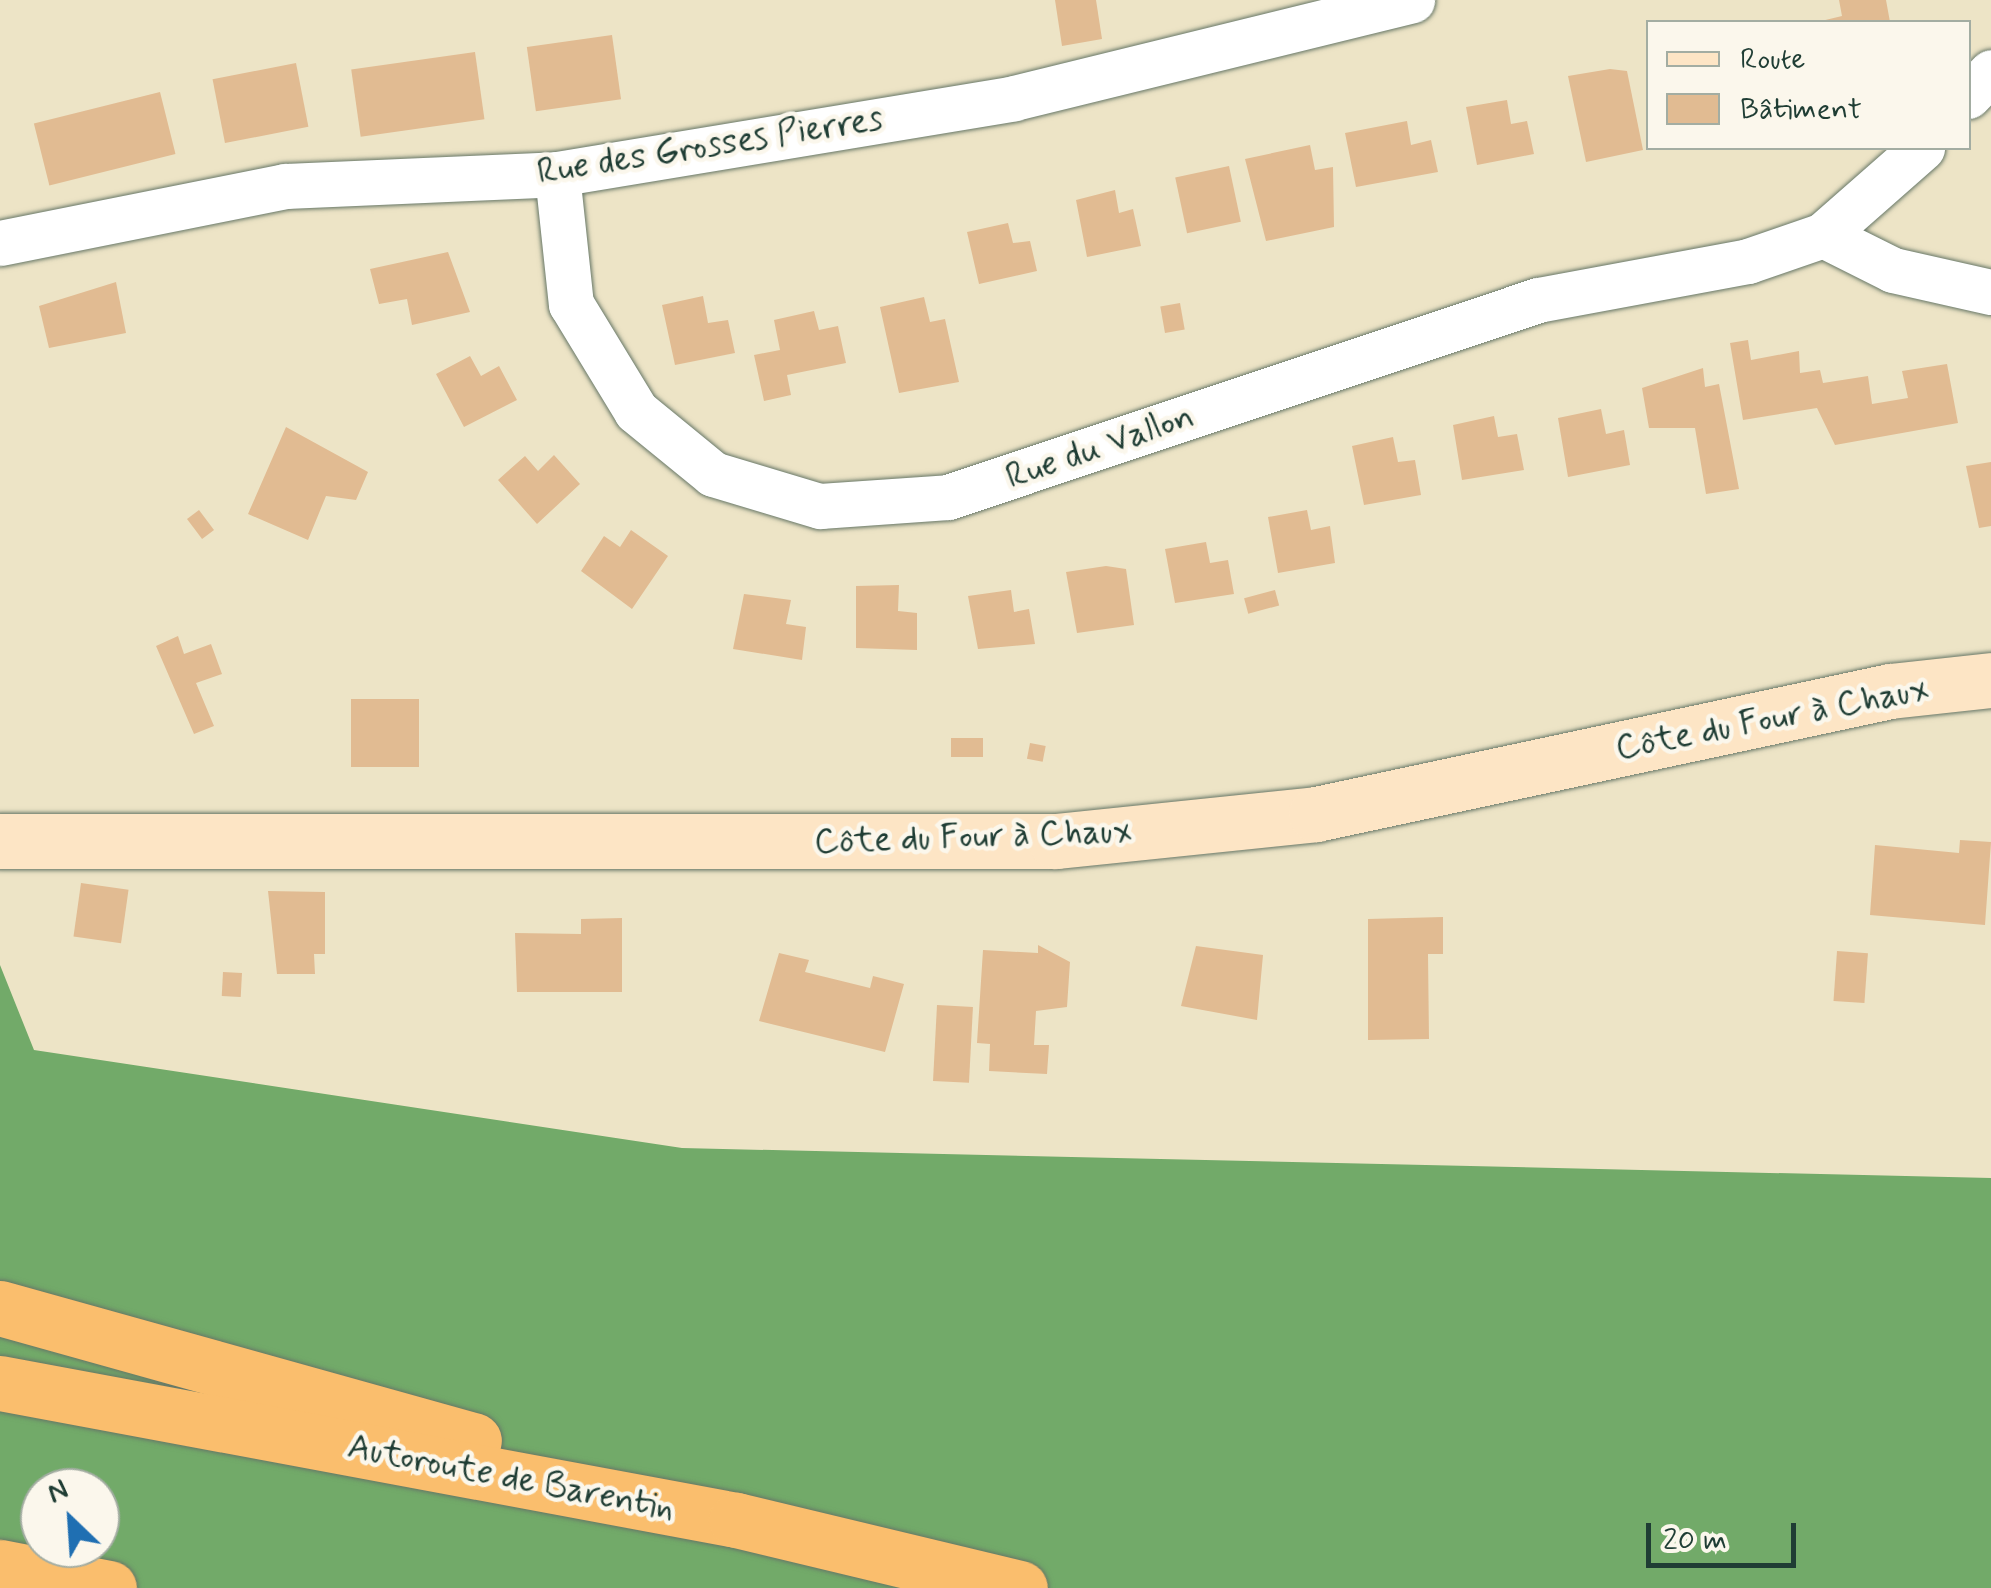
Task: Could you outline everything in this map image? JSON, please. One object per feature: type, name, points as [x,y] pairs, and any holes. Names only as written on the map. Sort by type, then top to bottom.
[{"type":"highway","points":[[0,1308],[209,1359],[736,1520]]},
{"type":"highway","name":"Autoroute de Barentin","points":[[0,1383],[736,1520],[1020,1588]]},
{"type":"highway","points":[[0,1567],[109,1588]]},
{"type":"street","name":"Rue des Grosses Pierres","points":[[0,244],[285,186],[556,174],[1014,98],[1412,0]]},
{"type":"street","points":[[1971,93],[1991,72]]},
{"type":"street","name":"Rue du Vallon","points":[[556,174],[571,304],[636,411],[713,474],[820,506],[948,497],[1538,300],[1748,261],[1823,234],[1920,150]]},
{"type":"street","points":[[1823,234],[1893,270],[1991,292]]},
{"type":"street","name":"Côte du Four à Chaux","points":[[0,841],[1056,841],[1316,814],[1890,691],[1991,680]]},
{"type":"green space","points":[[0,965],[34,1050],[682,1148],[1991,1178],[1991,1588],[0,1588]]},
{"type":"building","points":[[1055,0],[1096,0],[1102,39],[1062,46]]},
{"type":"building","points":[[1839,0],[1886,0],[1890,20],[1825,20],[1842,16]]},
{"type":"building","points":[[612,35],[621,99],[536,111],[527,47]]},
{"type":"building","points":[[475,52],[484,119],[361,137],[351,69]]},
{"type":"building","points":[[296,63],[308,127],[225,143],[213,79]]},
{"type":"building","points":[[1610,69],[1627,71],[1643,150],[1586,162],[1568,76]]},
{"type":"building","points":[[160,92],[175,154],[49,186],[34,123]]},
{"type":"building","points":[[1507,100],[1511,124],[1527,121],[1534,154],[1477,165],[1466,107]]},
{"type":"building","points":[[1407,121],[1411,145],[1431,140],[1438,172],[1356,187],[1345,133]]},
{"type":"building","points":[[1310,145],[1315,170],[1333,167],[1334,227],[1266,241],[1245,159]]},
{"type":"building","points":[[1229,166],[1241,222],[1187,233],[1175,177]]},
{"type":"building","points":[[1115,190],[1119,213],[1133,209],[1141,246],[1087,257],[1076,200]]},
{"type":"building","points":[[1008,223],[1013,243],[1030,241],[1037,271],[979,284],[967,232]]},
{"type":"building","points":[[448,252],[470,312],[412,325],[407,299],[379,304],[370,269]]},
{"type":"building","points":[[116,282],[126,333],[49,348],[39,306]]},
{"type":"building","points":[[703,296],[708,323],[728,320],[735,353],[675,365],[662,305]]},
{"type":"building","points":[[924,297],[930,322],[945,319],[959,382],[899,393],[880,307]]},
{"type":"building","points":[[1180,303],[1185,330],[1165,333],[1160,306]]},
{"type":"building","points":[[814,311],[819,330],[838,326],[846,363],[787,375],[791,395],[764,401],[754,355],[780,350],[774,320]]},
{"type":"building","points":[[1748,340],[1751,360],[1799,351],[1800,373],[1820,370],[1823,383],[1868,376],[1872,404],[1908,398],[1902,371],[1947,364],[1958,423],[1835,445],[1817,408],[1743,420],[1730,343]]},
{"type":"building","points":[[470,356],[481,376],[499,366],[517,400],[464,427],[436,374]]},
{"type":"building","points":[[1703,368],[1705,387],[1719,384],[1739,489],[1706,494],[1695,428],[1649,428],[1642,388]]},
{"type":"building","points":[[1601,409],[1606,434],[1624,430],[1630,465],[1568,477],[1558,418]]},
{"type":"building","points":[[1494,416],[1498,437],[1517,434],[1524,470],[1462,480],[1453,425]]},
{"type":"building","points":[[286,427],[368,472],[356,500],[326,496],[308,540],[248,514]]},
{"type":"building","points":[[1393,437],[1398,462],[1415,460],[1421,495],[1364,505],[1352,446]]},
{"type":"building","points":[[554,455],[580,484],[537,524],[498,480],[525,456],[538,471]]},
{"type":"building","points":[[1991,462],[1991,526],[1979,528],[1966,466]]},
{"type":"building","points":[[199,510],[214,530],[202,539],[187,519]]},
{"type":"building","points":[[1307,510],[1311,530],[1330,526],[1335,563],[1278,573],[1268,517]]},
{"type":"building","points":[[631,530],[668,556],[632,609],[581,571],[604,536],[620,547]]},
{"type":"building","points":[[1206,542],[1210,563],[1228,560],[1234,594],[1175,603],[1165,549]]},
{"type":"building","points":[[1106,566],[1126,569],[1134,625],[1077,633],[1066,572]]},
{"type":"building","points":[[899,585],[898,611],[917,613],[917,650],[856,648],[856,586]]},
{"type":"building","points":[[1011,590],[1014,612],[1029,609],[1035,644],[978,649],[968,596]]},
{"type":"building","points":[[1275,590],[1279,605],[1248,614],[1244,598]]},
{"type":"building","points":[[744,594],[791,600],[786,624],[806,627],[802,660],[733,649]]},
{"type":"building","points":[[178,636],[184,654],[211,644],[222,674],[196,683],[214,726],[194,734],[156,646]]},
{"type":"building","points":[[351,699],[419,699],[419,767],[351,767]]},
{"type":"building","points":[[951,738],[983,738],[983,757],[951,757]]},
{"type":"building","points":[[1030,743],[1046,746],[1043,762],[1027,759]]},
{"type":"building","points":[[1960,840],[1991,842],[1985,925],[1870,915],[1875,845],[1959,853]]},
{"type":"building","points":[[81,883],[129,890],[121,943],[73,936]]},
{"type":"building","points":[[268,891],[325,892],[325,954],[314,954],[315,974],[277,974]]},
{"type":"building","points":[[1443,917],[1443,954],[1428,954],[1429,1039],[1368,1040],[1368,919]]},
{"type":"building","points":[[622,918],[622,992],[517,992],[515,933],[581,934],[581,919]]},
{"type":"building","points":[[1038,945],[1070,962],[1067,1007],[1036,1011],[1034,1045],[1049,1045],[1047,1074],[989,1071],[990,1044],[977,1043],[983,950],[1038,953]]},
{"type":"building","points":[[1196,946],[1263,955],[1257,1020],[1181,1006]]},
{"type":"building","points":[[1837,951],[1868,953],[1864,1003],[1834,1001]]},
{"type":"building","points":[[779,953],[809,960],[805,972],[870,988],[873,976],[904,984],[885,1052],[759,1021]]},
{"type":"building","points":[[223,972],[242,973],[241,997],[222,996]]},
{"type":"building","points":[[937,1005],[973,1007],[969,1083],[933,1081]]}]
